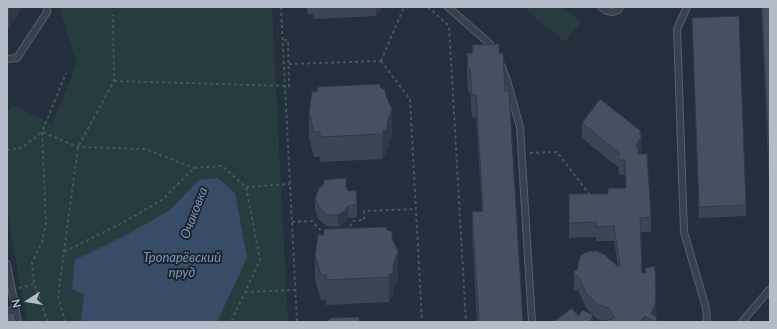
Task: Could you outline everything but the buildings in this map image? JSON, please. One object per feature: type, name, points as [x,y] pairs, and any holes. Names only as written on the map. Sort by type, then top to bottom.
[{"type":"lane","points":[[7,59],[17,58],[47,12],[47,7]]},
{"type":"lane","points":[[448,7],[490,44],[498,58],[507,80],[520,128],[532,322]]},
{"type":"lane","points":[[601,7],[607,11],[613,12],[618,10],[620,7]]},
{"type":"lane","points":[[687,7],[677,29],[684,232],[706,308],[707,322]]},
{"type":"lane","points":[[7,264],[18,322]]},
{"type":"lane","points":[[742,322],[770,289]]},
{"type":"lane","points":[[7,312],[16,309]]},
{"type":"path","points":[[281,7],[297,322]]},
{"type":"path","points":[[381,61],[404,7]]},
{"type":"path","points":[[428,7],[449,26],[466,322]]},
{"type":"path","points":[[65,322],[58,296],[78,146],[114,82],[113,15]]},
{"type":"path","points":[[114,82],[289,86],[288,40],[282,40]]},
{"type":"path","points":[[289,64],[381,61]]},
{"type":"path","points":[[381,61],[410,99],[422,322]]},
{"type":"path","points":[[48,322],[34,284],[32,263],[42,242],[46,224],[42,132],[66,73]]},
{"type":"path","points":[[42,132],[78,146],[145,149],[194,168],[222,166],[246,187],[260,260],[230,322]]},
{"type":"path","points":[[7,150],[22,148],[42,132]]},
{"type":"path","points":[[521,154],[557,152],[594,200]]},
{"type":"path","points":[[64,252],[122,223],[162,200],[194,168]]},
{"type":"path","points":[[246,187],[290,184]]},
{"type":"path","points":[[340,232],[352,224],[353,221],[364,220],[364,211],[416,209]]},
{"type":"path","points":[[292,222],[312,220],[319,229],[325,232],[333,233]]},
{"type":"path","points":[[12,289],[34,284]]},
{"type":"path","points":[[245,292],[296,290]]},
{"type":"green space","points":[[59,7],[272,7],[288,322],[27,322],[7,212],[7,114],[12,105],[52,124],[54,120],[77,63]]},
{"type":"green space","points":[[529,7],[563,7],[581,22],[565,42],[526,10]]},
{"type":"water","name":"Тропарёвский пруд","points":[[218,178],[235,193],[247,258],[217,322],[81,322],[84,294],[72,289],[75,260],[128,234],[170,210],[199,180]]},
{"type":"water label","name":"Очаковка","points":[[194,213]]}]
